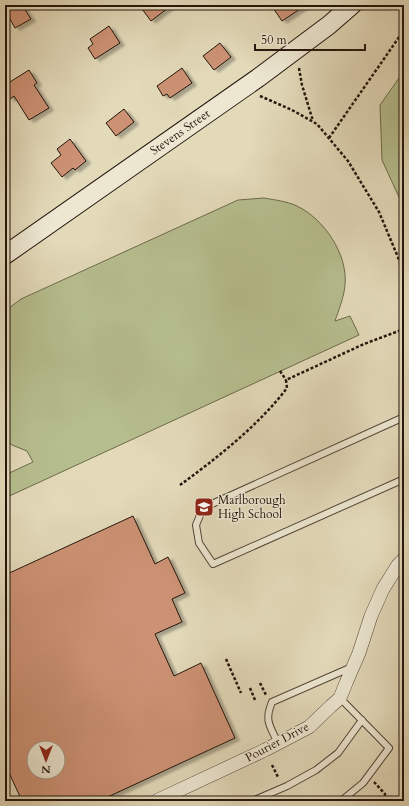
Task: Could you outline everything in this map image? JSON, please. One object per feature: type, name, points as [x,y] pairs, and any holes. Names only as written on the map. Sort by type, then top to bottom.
[{"type":"street","name":"Stevens Street","points":[[5,255],[258,78],[330,25],[352,5]]},
{"type":"street","name":"Pourier Drive","points":[[156,801],[278,744],[309,727],[340,698],[371,616],[383,589],[398,565],[404,559]]},
{"type":"lane","points":[[404,417],[203,508],[196,525],[199,543],[213,564],[404,479]]},
{"type":"lane","points":[[278,744],[268,723],[268,712],[272,702],[353,667]]},
{"type":"lane","points":[[340,698],[389,748],[363,783],[341,801]]},
{"type":"lane","points":[[252,801],[287,786],[316,770],[338,754],[362,720]]},
{"type":"path","points":[[329,138],[404,30]]},
{"type":"path","points":[[298,62],[302,85],[313,121]]},
{"type":"path","points":[[258,96],[262,96],[313,121],[348,161],[379,212],[400,262],[404,290]]},
{"type":"path","points":[[400,262],[404,261]]},
{"type":"path","points":[[286,380],[364,344],[404,329]]},
{"type":"path","points":[[180,486],[218,458],[275,403],[287,388],[286,380],[280,371]]},
{"type":"path","points":[[226,659],[241,693]]},
{"type":"path","points":[[260,683],[266,696]]},
{"type":"path","points":[[250,688],[256,700]]},
{"type":"path","points":[[272,765],[278,777]]},
{"type":"path","points":[[368,776],[385,794],[385,801]]},
{"type":"green space","points":[[404,71],[404,208],[382,160],[380,105]]},
{"type":"green space","points":[[264,198],[289,203],[307,212],[316,219],[332,239],[343,261],[345,273],[344,294],[335,321],[350,316],[359,335],[5,498],[5,475],[33,462],[27,451],[12,445],[5,438],[5,311],[21,299],[238,200]]},
{"type":"building","points":[[5,5],[22,5],[31,19],[15,28],[5,10]]},
{"type":"building","points":[[139,5],[172,5],[151,21]]},
{"type":"building","points":[[271,5],[306,5],[282,21]]},
{"type":"building","points":[[109,26],[120,43],[95,59],[88,48],[93,44],[90,39]]},
{"type":"building","points":[[220,43],[231,57],[214,70],[203,56]]},
{"type":"building","points":[[182,68],[192,83],[170,98],[167,94],[163,96],[157,86]]},
{"type":"building","points":[[29,70],[37,83],[34,85],[49,108],[29,120],[14,96],[10,99],[5,91],[5,85]]},
{"type":"building","points":[[124,109],[134,122],[116,136],[106,123]]},
{"type":"building","points":[[70,139],[86,161],[75,170],[73,168],[62,177],[51,163],[61,155],[57,149]]},
{"type":"building","points":[[133,516],[155,564],[168,557],[185,593],[172,599],[182,622],[155,634],[174,676],[201,663],[235,738],[99,801],[22,801],[5,764],[5,575]]},
{"type":"place","name":"Marlborough High School","points":[[204,507]]}]
